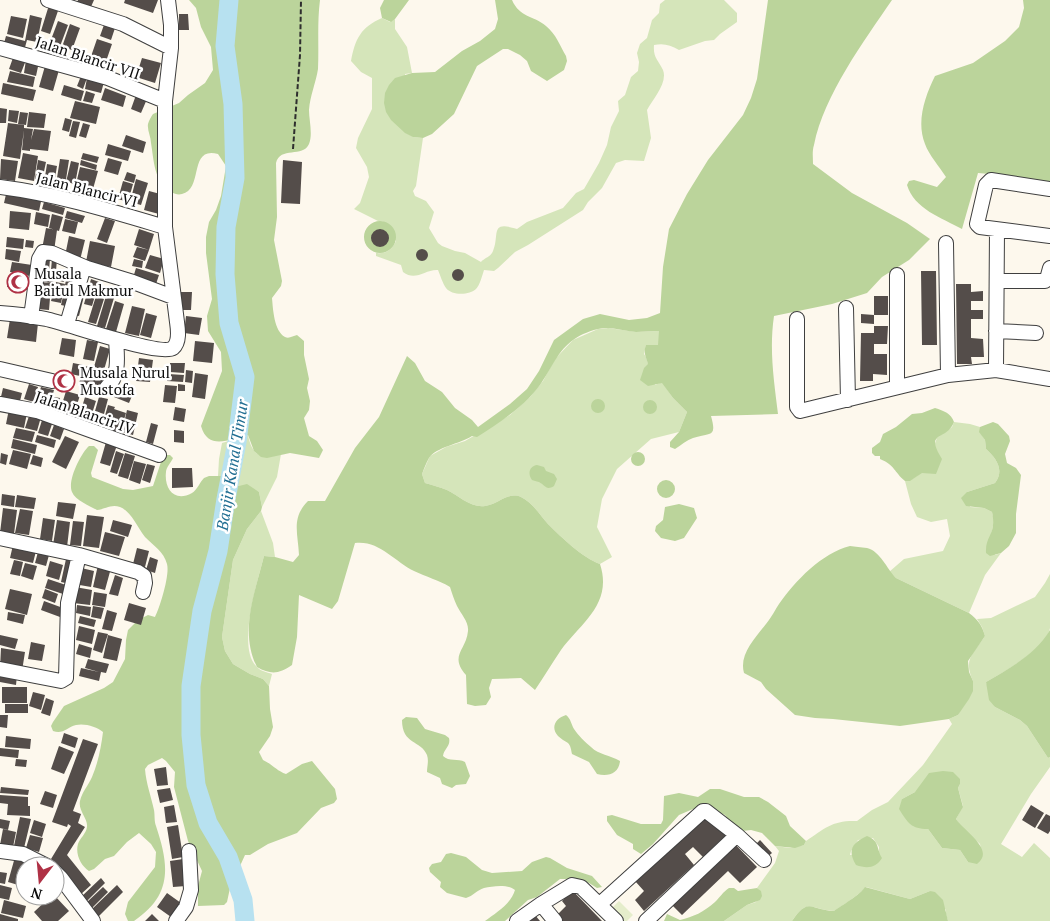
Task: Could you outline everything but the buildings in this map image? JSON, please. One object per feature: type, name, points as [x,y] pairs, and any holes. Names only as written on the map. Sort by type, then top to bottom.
[{"type":"street","points":[[48,0],[124,24],[171,48]]},
{"type":"street","points":[[0,313],[67,324],[116,340],[142,346],[168,349],[173,347],[178,335],[165,226],[165,101],[171,48],[168,0]]},
{"type":"street","name":"Jalan Blancir VII","points":[[0,48],[108,78],[165,101]]},
{"type":"street","points":[[1050,189],[991,180],[986,185],[977,224],[980,227],[997,230],[1050,236]]},
{"type":"street","name":"Jalan Blancir VI","points":[[0,187],[19,189],[72,201],[165,226]]},
{"type":"street","points":[[996,370],[997,230]]},
{"type":"street","points":[[946,243],[948,375]]},
{"type":"street","points":[[31,317],[39,259],[43,252],[173,297]]},
{"type":"street","points":[[67,324],[83,270],[87,268]]},
{"type":"street","points":[[996,281],[1045,281],[1050,268]]},
{"type":"street","points":[[897,275],[898,387]]},
{"type":"street","points":[[846,308],[848,400]]},
{"type":"street","points":[[797,319],[798,410],[800,412],[948,375],[996,370],[1050,379]]},
{"type":"street","points":[[996,331],[1036,333]]},
{"type":"street","points":[[107,387],[116,371],[118,358],[116,340]]},
{"type":"street","points":[[0,369],[52,381]]},
{"type":"street","name":"Jalan Blancir IV","points":[[0,404],[37,411],[159,455]]},
{"type":"street","points":[[0,538],[79,555],[138,572],[144,576],[143,592]]},
{"type":"street","points":[[0,669],[61,681],[66,678],[68,602],[79,555]]},
{"type":"street","points":[[600,904],[703,811],[706,811],[737,835],[764,860]]},
{"type":"street","points":[[646,921],[737,835]]},
{"type":"street","points":[[0,851],[27,856]]},
{"type":"street","points":[[176,921],[186,908],[191,890],[189,851]]},
{"type":"street","points":[[65,883],[93,921]]},
{"type":"street","points":[[517,921],[540,904],[572,885],[581,887],[616,921]]},
{"type":"street","points":[[540,904],[554,921]]},
{"type":"path","points":[[293,149],[300,54],[301,0]]},
{"type":"green space","points":[[189,0],[320,0],[318,69],[309,110],[311,131],[309,144],[302,150],[282,155],[276,163],[277,217],[274,240],[282,281],[281,286],[272,298],[278,330],[285,337],[297,335],[304,341],[304,355],[309,379],[307,388],[310,401],[309,410],[304,418],[309,436],[317,441],[323,450],[319,458],[290,453],[267,458],[261,457],[254,451],[248,435],[227,441],[214,441],[204,434],[201,426],[222,371],[221,352],[208,331],[207,316],[212,299],[206,253],[206,237],[209,222],[221,196],[226,166],[218,154],[209,153],[203,156],[199,162],[193,185],[189,191],[181,194],[171,192],[165,188],[158,177],[148,126],[153,114],[179,103],[205,83],[213,70],[211,47],[201,27],[196,8]]},
{"type":"green space","points":[[384,0],[409,0],[391,22],[382,18],[380,8]]},
{"type":"green space","points":[[495,0],[512,0],[519,10],[541,22],[549,29],[566,56],[567,61],[564,70],[547,81],[531,71],[527,61],[520,55],[508,49],[503,49],[477,66],[454,114],[432,134],[423,138],[413,137],[405,133],[391,120],[386,112],[384,103],[385,93],[389,85],[395,78],[412,73],[435,72],[495,29],[498,19]]},
{"type":"green space","points":[[665,0],[724,0],[737,13],[737,22],[714,40],[705,41],[679,50],[667,45],[654,45],[655,56],[664,75],[662,85],[647,110],[651,138],[644,161],[625,160],[616,163],[602,188],[583,210],[515,252],[494,271],[484,270],[481,280],[473,291],[461,294],[449,291],[438,270],[412,276],[403,272],[401,265],[376,256],[376,253],[388,251],[396,241],[383,221],[378,221],[354,209],[360,203],[369,177],[367,167],[356,148],[358,138],[372,109],[372,78],[361,72],[351,61],[357,40],[369,25],[382,18],[390,22],[395,19],[395,29],[407,47],[412,73],[405,74],[413,137],[423,138],[416,186],[413,191],[415,196],[426,201],[434,212],[429,228],[442,246],[465,253],[481,262],[492,253],[499,228],[502,226],[517,229],[527,222],[563,208],[576,193],[584,189],[607,145],[611,127],[619,111],[618,101],[625,95],[631,77],[638,71],[637,53],[640,44],[647,38],[652,20],[659,13],[660,4]]},
{"type":"green space","points":[[768,0],[892,0],[846,69],[826,107],[813,147],[813,164],[852,193],[907,223],[930,239],[909,260],[882,277],[867,293],[832,304],[774,316],[772,353],[778,414],[711,416],[713,431],[711,433],[686,441],[675,449],[670,447],[670,442],[679,432],[687,412],[662,383],[648,386],[640,380],[644,368],[648,364],[645,352],[646,345],[658,345],[659,331],[636,332],[603,328],[583,334],[572,341],[557,358],[538,388],[523,404],[504,419],[477,437],[472,436],[432,454],[422,474],[425,483],[447,490],[470,503],[480,506],[490,505],[507,497],[521,497],[532,505],[548,524],[572,547],[600,564],[603,578],[599,602],[586,621],[561,650],[535,690],[521,678],[492,679],[489,688],[491,697],[486,705],[475,706],[467,704],[466,675],[461,668],[459,658],[467,638],[468,628],[450,587],[414,571],[379,548],[364,543],[355,543],[338,601],[332,609],[299,595],[297,637],[292,665],[275,672],[257,667],[249,640],[249,626],[253,598],[264,556],[293,562],[299,555],[297,520],[299,514],[308,501],[325,501],[355,448],[379,417],[407,356],[415,363],[425,381],[442,392],[455,408],[472,420],[478,427],[527,389],[539,371],[554,340],[583,319],[600,314],[629,320],[647,318],[660,313],[663,267],[669,229],[687,194],[708,160],[743,115],[751,98],[757,79]]},
{"type":"green space","points":[[1023,0],[1050,0],[1050,183],[1013,176],[978,173],[962,229],[922,207],[907,185],[909,181],[914,180],[937,187],[946,177],[929,152],[922,136],[921,127],[925,101],[935,76],[973,63],[1005,41],[1019,27],[1024,8]]},
{"type":"green space","points":[[380,221],[386,222],[391,226],[395,231],[395,243],[391,248],[386,252],[380,253],[374,252],[369,248],[365,243],[364,237],[365,231],[369,226],[374,222]]},
{"type":"green space","points":[[608,328],[637,332],[659,331],[659,345],[646,345],[644,354],[655,385],[662,382],[673,398],[687,412],[679,432],[651,439],[617,469],[602,499],[597,527],[612,557],[600,564],[593,561],[572,547],[548,524],[532,505],[521,497],[507,497],[490,505],[480,506],[470,503],[447,490],[425,483],[422,474],[430,456],[446,447],[465,441],[510,415],[530,397],[543,381],[555,359],[573,340],[598,329]]},
{"type":"green space","points":[[598,399],[603,401],[605,406],[603,411],[598,413],[593,411],[591,406],[593,401]]},
{"type":"green space","points":[[647,400],[653,400],[657,407],[653,414],[647,414],[643,410],[643,404]]},
{"type":"green space","points":[[935,408],[949,414],[954,422],[936,440],[935,444],[942,459],[936,474],[922,473],[910,481],[905,481],[892,466],[880,459],[880,456],[875,456],[872,453],[872,448],[880,442],[883,434],[896,427],[912,414],[922,413]]},
{"type":"green space","points":[[954,422],[980,427],[986,449],[996,460],[999,469],[998,478],[995,483],[967,492],[970,507],[984,508],[992,512],[994,521],[991,535],[995,555],[1001,553],[985,575],[969,613],[896,578],[889,572],[904,559],[943,551],[950,536],[947,519],[931,522],[917,517],[911,504],[905,481],[918,476],[930,458],[937,438],[952,427]]},
{"type":"green space","points":[[993,422],[998,424],[1009,436],[1010,441],[1005,454],[1007,463],[1016,468],[1021,475],[1016,514],[1016,533],[1009,546],[1001,553],[990,556],[986,553],[986,547],[993,526],[992,512],[984,508],[966,506],[961,498],[967,492],[995,483],[998,478],[998,464],[986,449],[985,440],[979,432],[980,427]]},
{"type":"green space","points":[[248,435],[252,448],[259,455],[268,457],[281,454],[277,477],[262,507],[259,492],[239,486],[218,476],[222,443]]},
{"type":"green space","points":[[89,446],[94,446],[98,450],[91,473],[92,477],[123,489],[133,490],[153,486],[162,459],[165,455],[170,455],[173,458],[167,468],[166,478],[169,488],[175,495],[186,496],[192,493],[204,478],[209,476],[221,476],[239,486],[247,484],[259,492],[261,511],[247,529],[233,560],[222,637],[225,651],[233,664],[263,679],[269,686],[273,727],[270,736],[259,752],[263,760],[286,774],[302,764],[312,761],[335,789],[337,799],[334,803],[321,808],[297,833],[268,844],[250,855],[245,855],[230,888],[227,902],[224,905],[198,906],[198,886],[202,871],[188,841],[174,787],[175,772],[162,758],[148,765],[145,769],[165,866],[162,890],[156,901],[134,921],[128,921],[125,914],[128,902],[155,867],[156,852],[151,844],[139,833],[127,842],[114,856],[105,859],[89,871],[81,863],[78,856],[78,844],[87,827],[80,808],[80,801],[96,766],[103,732],[91,726],[79,725],[56,732],[53,731],[51,726],[64,706],[113,682],[125,659],[128,630],[138,620],[148,615],[155,617],[164,591],[168,569],[158,549],[145,537],[124,509],[114,506],[97,510],[76,498],[72,492],[71,481],[73,474]]},
{"type":"green space","points":[[635,452],[641,452],[645,459],[641,466],[635,466],[631,462],[631,456]]},
{"type":"green space","points":[[537,465],[544,467],[546,471],[554,474],[557,479],[554,486],[547,488],[539,482],[532,480],[530,470]]},
{"type":"green space","points":[[662,480],[670,480],[675,485],[673,496],[662,498],[657,493],[657,485]]},
{"type":"green space","points":[[679,504],[694,508],[697,518],[684,538],[675,541],[661,538],[655,531],[656,526],[663,520],[665,507]]},
{"type":"green space","points":[[261,511],[273,543],[275,557],[264,556],[250,613],[248,645],[251,658],[257,667],[272,674],[269,686],[263,679],[233,664],[225,651],[222,637],[233,560],[247,529]]},
{"type":"green space","points":[[850,546],[872,550],[880,556],[896,578],[969,613],[979,623],[985,636],[968,661],[969,672],[973,681],[973,691],[958,715],[949,719],[900,726],[795,715],[766,689],[761,682],[744,673],[743,665],[747,651],[793,586],[819,561]]},
{"type":"green space","points":[[1050,574],[1050,628],[1047,636],[1033,652],[986,682],[995,707],[1020,720],[1027,726],[1048,758],[1050,757],[1050,767],[1031,794],[1001,844],[1022,857],[1034,843],[1050,858],[1050,921],[948,921],[946,910],[930,891],[910,899],[866,887],[834,911],[806,907],[792,921],[724,921],[747,905],[756,902],[761,892],[757,888],[775,863],[779,851],[775,846],[790,848],[804,845],[806,841],[835,823],[857,821],[872,810],[888,802],[923,765],[952,724],[949,719],[958,715],[973,681],[969,662],[973,652],[985,636],[977,619],[991,618],[1035,597]],"holes":[[[960,784],[958,788],[963,806],[956,819],[961,827],[980,844],[981,849],[968,862],[960,850],[942,848],[902,799],[915,792]],[[873,838],[879,847],[879,852],[850,855],[858,840]]]},
{"type":"green space","points":[[1050,630],[1050,757],[1048,758],[1027,726],[1020,720],[995,707],[989,700],[986,682],[1030,653]]},
{"type":"green space","points":[[566,715],[576,731],[591,747],[620,761],[618,769],[606,775],[597,774],[589,762],[572,754],[569,744],[558,736],[554,729],[555,723],[559,718]]},
{"type":"green space","points":[[406,717],[417,718],[425,729],[449,738],[449,743],[443,756],[448,759],[465,762],[470,776],[466,784],[456,785],[452,788],[442,784],[440,778],[427,772],[427,755],[421,747],[405,734],[402,720]]},
{"type":"green space","points":[[953,772],[960,779],[958,788],[963,807],[956,819],[981,847],[982,859],[977,864],[968,862],[960,850],[942,848],[928,829],[918,828],[910,824],[899,809],[902,799],[915,792],[929,773]]},
{"type":"green space","points":[[710,789],[720,789],[744,797],[759,797],[768,802],[786,816],[790,826],[806,841],[804,845],[795,848],[775,846],[762,833],[751,830],[742,831],[730,822],[725,815],[711,809],[702,808],[693,809],[679,815],[653,844],[641,854],[633,849],[633,844],[617,835],[607,821],[607,816],[612,815],[641,824],[661,824],[663,820],[664,796],[679,793],[698,797]]},
{"type":"green space","points":[[867,836],[874,840],[882,858],[874,866],[864,867],[856,865],[853,860],[852,851],[858,841]]},
{"type":"green space","points":[[451,853],[466,857],[482,870],[492,873],[522,871],[532,862],[546,857],[567,868],[592,876],[602,887],[597,888],[589,883],[575,879],[560,879],[537,897],[528,900],[505,921],[485,921],[507,904],[515,890],[504,886],[488,887],[466,898],[447,893],[440,887],[441,882],[430,872],[429,868],[432,864],[441,862],[446,854]]},
{"type":"green space","points":[[865,887],[910,899],[930,891],[935,892],[943,900],[948,921],[792,921],[802,909],[810,906],[834,911],[855,897]]},
{"type":"green space","points":[[729,888],[734,888],[738,891],[757,888],[761,891],[762,896],[760,900],[747,905],[724,921],[664,921],[667,914],[680,920],[698,914],[711,906]]},
{"type":"green space","points":[[619,901],[633,915],[627,921],[618,921],[609,911]]},
{"type":"waterway","name":"Banjir Kanal Timur","points":[[229,0],[225,46],[233,104],[235,178],[226,227],[225,274],[229,323],[245,377],[237,442],[218,551],[202,611],[191,686],[191,735],[196,785],[208,823],[228,857],[243,900],[245,921]]},
{"type":"place","name":"Musala Baitul Makmur","points":[[18,282]]},
{"type":"place","name":"Musala Nurul Mustofa","points":[[64,381]]}]
